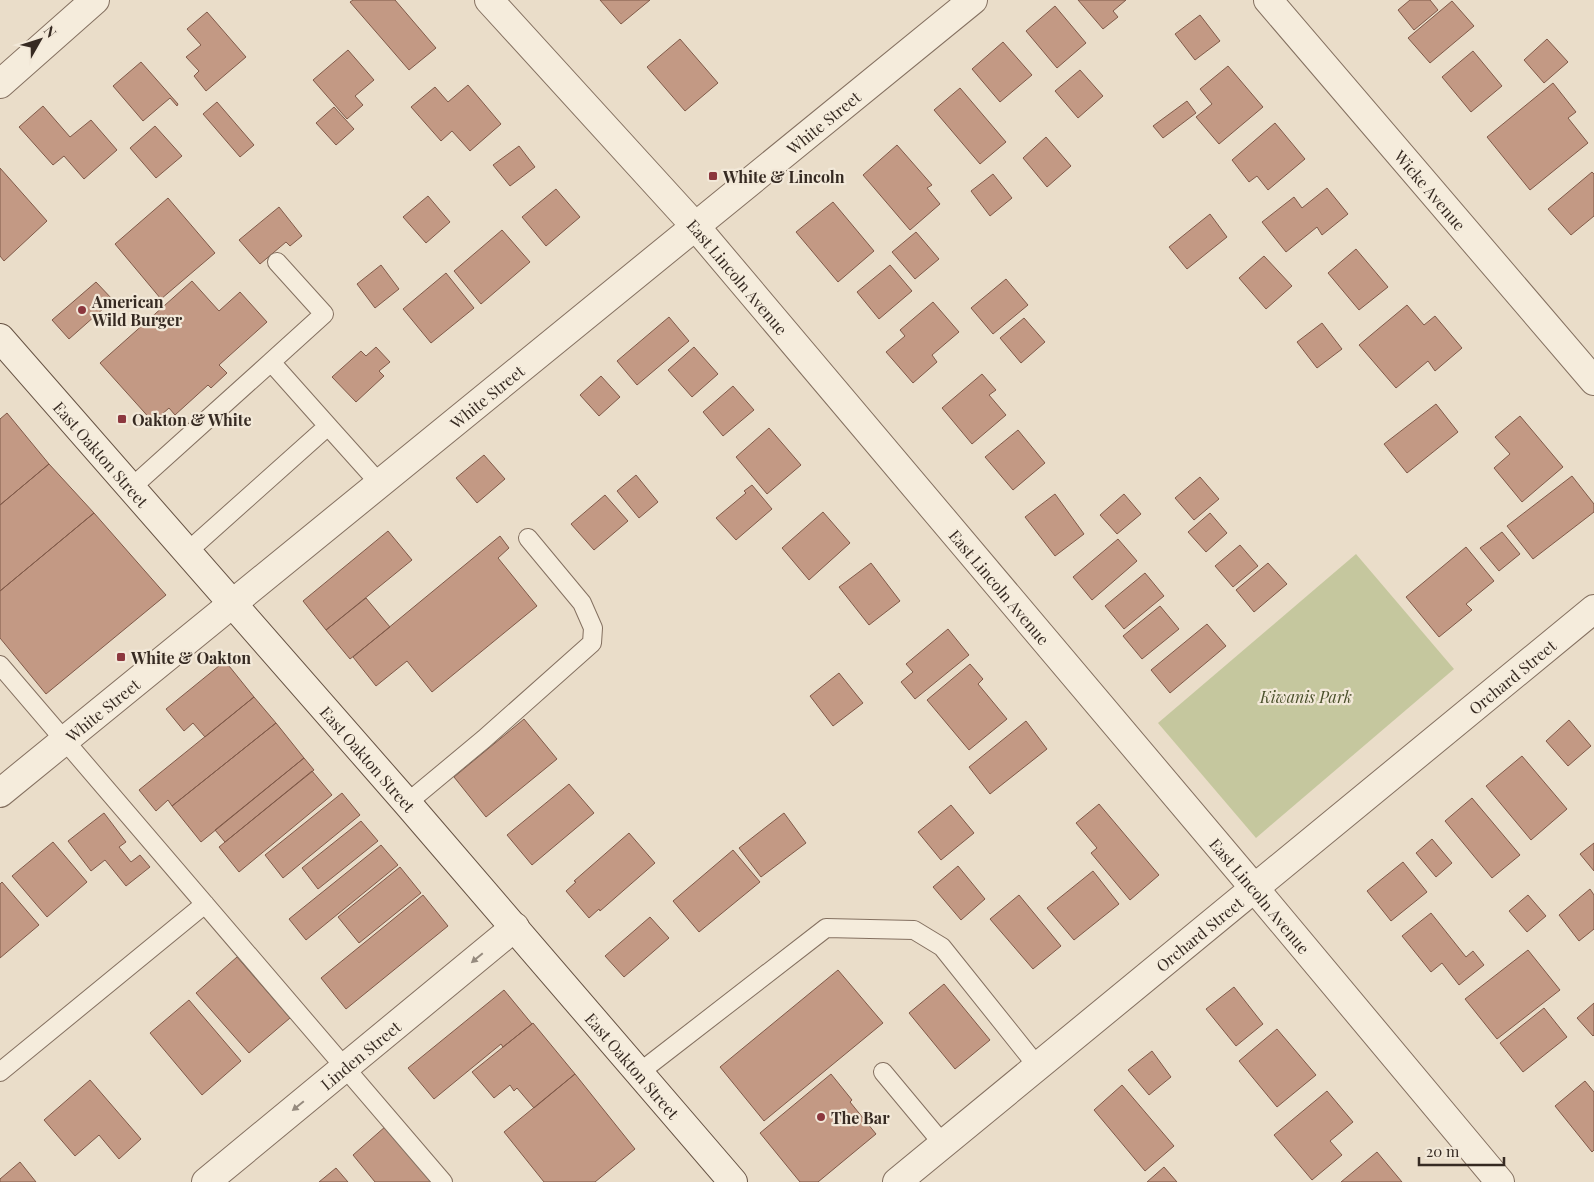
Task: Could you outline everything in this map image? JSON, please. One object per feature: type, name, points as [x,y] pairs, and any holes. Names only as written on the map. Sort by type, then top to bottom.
[{"type":"street","points":[[0,84],[95,0]]},
{"type":"street","name":"East Lincoln Avenue","points":[[489,0],[696,227],[1500,1182]]},
{"type":"street","name":"White Street","points":[[3,785],[65,741],[973,0]]},
{"type":"street","name":"Wicke Avenue","points":[[1268,0],[1594,381]]},
{"type":"street","name":"East Oakton Street","points":[[0,338],[515,927],[733,1182]]},
{"type":"street","name":"Orchard Street","points":[[897,1182],[1594,609]]},
{"type":"street","name":"Linden Street","points":[[206,1182],[515,927]]},
{"type":"lane","points":[[131,488],[324,314],[277,262]]},
{"type":"lane","points":[[271,362],[380,484]]},
{"type":"lane","points":[[187,552],[328,426]]},
{"type":"lane","points":[[407,803],[484,739],[592,643],[594,628],[582,603],[528,538]]},
{"type":"lane","points":[[0,665],[443,1182]]},
{"type":"lane","points":[[0,1072],[205,904]]},
{"type":"lane","points":[[640,1072],[826,928],[914,930],[942,947],[1038,1067]]},
{"type":"lane","points":[[883,1072],[943,1144]]},
{"type":"green space","name":"Kiwanis Park","points":[[1356,554],[1454,669],[1256,838],[1158,723]]},
{"type":"building","points":[[353,0],[395,0],[436,48],[409,70],[350,2]]},
{"type":"building","points":[[600,0],[650,0],[621,24]]},
{"type":"building","points":[[1078,0],[1126,0],[1113,11],[1118,17],[1103,29]]},
{"type":"building","points":[[1410,0],[1430,0],[1438,10],[1414,30],[1398,10]]},
{"type":"building","points":[[1452,1],[1474,26],[1430,63],[1408,38]]},
{"type":"building","points":[[1055,6],[1086,43],[1057,68],[1026,31]]},
{"type":"building","points":[[207,12],[246,57],[206,91],[194,76],[199,71],[186,57],[201,45],[187,29]]},
{"type":"building","points":[[1200,15],[1220,41],[1195,60],[1175,34]]},
{"type":"building","points":[[680,39],[718,83],[685,111],[647,67]]},
{"type":"building","points":[[1547,39],[1568,62],[1544,83],[1524,60]]},
{"type":"building","points":[[1003,42],[1032,75],[1000,102],[972,69]]},
{"type":"building","points":[[348,50],[374,80],[355,96],[363,105],[347,119],[313,80]]},
{"type":"building","points":[[1473,51],[1502,86],[1471,112],[1442,77]]},
{"type":"building","points":[[141,62],[178,104],[177,106],[170,98],[143,121],[113,86]]},
{"type":"building","points":[[1228,66],[1263,107],[1219,144],[1196,117],[1212,104],[1200,89]]},
{"type":"building","points":[[1080,70],[1103,96],[1078,118],[1055,91]]},
{"type":"building","points":[[1553,83],[1576,112],[1568,118],[1588,143],[1530,190],[1487,137]]},
{"type":"building","points":[[468,85],[501,124],[470,151],[452,131],[441,141],[411,107],[435,87],[448,102]]},
{"type":"building","points":[[960,88],[1006,142],[980,164],[934,110]]},
{"type":"building","points":[[1187,101],[1196,113],[1163,138],[1153,126]]},
{"type":"building","points":[[217,102],[254,145],[240,157],[203,114]]},
{"type":"building","points":[[43,106],[70,137],[91,120],[117,150],[84,179],[64,156],[53,165],[19,127]]},
{"type":"building","points":[[334,107],[354,129],[336,145],[316,123]]},
{"type":"building","points":[[1275,123],[1305,159],[1268,190],[1257,176],[1249,182],[1232,160]]},
{"type":"building","points":[[155,126],[182,156],[156,178],[130,148]]},
{"type":"building","points":[[1046,137],[1071,166],[1047,187],[1023,158]]},
{"type":"building","points":[[897,145],[932,185],[927,188],[940,204],[910,230],[863,175]]},
{"type":"building","points":[[519,146],[535,167],[510,186],[493,165]]},
{"type":"building","points":[[0,168],[47,221],[4,261],[0,256]]},
{"type":"building","points":[[1592,172],[1594,174],[1594,216],[1571,235],[1548,209]]},
{"type":"building","points":[[993,174],[1012,198],[990,216],[971,191]]},
{"type":"building","points":[[1327,188],[1348,214],[1322,235],[1317,227],[1286,252],[1262,222],[1294,197],[1302,208]]},
{"type":"building","points":[[556,189],[580,217],[546,246],[522,217]]},
{"type":"building","points":[[428,196],[450,222],[426,243],[403,217]]},
{"type":"building","points":[[168,198],[215,253],[161,299],[115,244]]},
{"type":"building","points":[[833,202],[874,251],[838,282],[796,232]]},
{"type":"building","points":[[279,207],[302,236],[290,246],[286,242],[260,264],[239,240]]},
{"type":"building","points":[[1210,214],[1227,237],[1187,269],[1169,247]]},
{"type":"building","points":[[502,230],[530,262],[481,304],[454,271]]},
{"type":"building","points":[[916,232],[939,259],[915,279],[892,252]]},
{"type":"building","points":[[1356,249],[1388,287],[1359,310],[1328,273]]},
{"type":"building","points":[[1264,256],[1292,286],[1266,309],[1239,278]]},
{"type":"building","points":[[381,265],[399,289],[375,308],[357,284]]},
{"type":"building","points":[[890,265],[912,291],[879,319],[857,292]]},
{"type":"building","points":[[446,273],[474,308],[431,343],[403,309]]},
{"type":"building","points":[[1006,279],[1028,305],[993,334],[971,308]]},
{"type":"building","points":[[192,281],[219,311],[240,292],[267,322],[219,365],[227,373],[211,388],[208,385],[175,415],[169,408],[153,422],[100,363]]},
{"type":"building","name":"American Wild Burger","points":[[96,282],[113,300],[69,339],[52,320]]},
{"type":"building","points":[[933,302],[959,332],[932,355],[937,362],[913,383],[886,352],[905,336],[900,330]]},
{"type":"building","points":[[1407,305],[1424,325],[1435,316],[1462,348],[1435,371],[1428,361],[1396,388],[1359,345]]},
{"type":"building","points":[[669,317],[689,341],[637,385],[617,361]]},
{"type":"building","points":[[1024,318],[1045,342],[1021,363],[1000,338]]},
{"type":"building","points":[[1322,323],[1342,349],[1317,368],[1297,342]]},
{"type":"building","points":[[376,347],[390,362],[379,371],[384,376],[356,402],[332,377],[361,351],[366,356]]},
{"type":"building","points":[[694,347],[718,374],[692,397],[668,370]]},
{"type":"building","points":[[982,374],[996,390],[989,395],[1006,415],[972,444],[942,408]]},
{"type":"building","points":[[601,376],[620,397],[599,416],[580,395]]},
{"type":"building","points":[[733,386],[754,410],[723,436],[703,412]]},
{"type":"building","points":[[1436,404],[1458,432],[1407,473],[1384,444]]},
{"type":"building","points":[[7,413],[49,464],[0,505],[0,419]]},
{"type":"building","points":[[1520,416],[1563,467],[1522,502],[1494,468],[1510,454],[1495,437]]},
{"type":"building","points":[[769,428],[801,465],[767,494],[736,457]]},
{"type":"building","points":[[1018,430],[1045,463],[1013,490],[985,457]]},
{"type":"building","points":[[484,455],[505,479],[477,503],[456,478]]},
{"type":"building","points":[[49,464],[94,513],[0,591],[0,505]]},
{"type":"building","points":[[636,475],[658,502],[639,518],[617,491]]},
{"type":"building","points":[[1572,476],[1594,504],[1594,512],[1533,559],[1507,526]]},
{"type":"building","points":[[1200,477],[1219,499],[1194,520],[1175,498]]},
{"type":"building","points":[[752,485],[772,509],[736,540],[716,518],[746,493],[744,491]]},
{"type":"building","points":[[1055,494],[1084,534],[1055,556],[1025,517]]},
{"type":"building","points":[[1124,494],[1141,514],[1117,534],[1100,515]]},
{"type":"building","points":[[605,495],[628,521],[594,550],[571,524]]},
{"type":"building","points":[[823,512],[850,543],[809,580],[782,548]]},
{"type":"building","points":[[94,513],[166,595],[46,694],[0,638],[0,591]]},
{"type":"building","points":[[1210,513],[1227,533],[1206,552],[1188,532]]},
{"type":"building","points":[[388,531],[412,560],[326,630],[303,601]]},
{"type":"building","points":[[1502,532],[1520,554],[1499,571],[1480,548]]},
{"type":"building","points":[[500,536],[509,548],[498,558],[537,606],[432,692],[407,661],[376,686],[353,657]]},
{"type":"building","points":[[1118,539],[1137,561],[1092,600],[1073,577]]},
{"type":"building","points":[[1240,545],[1258,566],[1233,587],[1215,566]]},
{"type":"building","points":[[1466,547],[1494,581],[1466,604],[1472,610],[1439,637],[1406,597]]},
{"type":"building","points":[[871,563],[900,601],[869,625],[839,587]]},
{"type":"building","points":[[1268,563],[1287,584],[1254,612],[1236,590]]},
{"type":"building","points":[[1145,573],[1164,596],[1124,629],[1105,606]]},
{"type":"building","points":[[366,598],[390,627],[350,659],[326,630]]},
{"type":"building","points":[[1160,606],[1179,629],[1142,659],[1123,636]]},
{"type":"building","points":[[1207,624],[1226,646],[1170,693],[1151,670]]},
{"type":"building","points":[[948,629],[969,655],[915,699],[901,682],[913,672],[906,664]]},
{"type":"building","points":[[225,661],[254,697],[205,737],[193,723],[184,731],[166,709]]},
{"type":"building","points":[[970,664],[983,679],[978,684],[1007,719],[969,750],[927,700]]},
{"type":"building","points":[[839,673],[863,703],[833,726],[810,696]]},
{"type":"building","points":[[254,697],[276,723],[172,806],[168,800],[156,811],[139,790]]},
{"type":"building","points":[[524,719],[557,759],[486,817],[454,777]]},
{"type":"building","points":[[1569,720],[1591,746],[1568,766],[1546,741]]},
{"type":"building","points":[[1026,721],[1047,749],[990,794],[969,767]]},
{"type":"building","points":[[276,723],[304,758],[201,842],[172,806]]},
{"type":"building","points":[[1522,756],[1567,809],[1531,840],[1486,786]]},
{"type":"building","points":[[304,758],[314,770],[225,842],[215,830]]},
{"type":"building","points":[[312,771],[332,795],[239,872],[219,847]]},
{"type":"building","points":[[569,784],[594,813],[532,865],[507,835]]},
{"type":"building","points":[[342,793],[360,815],[283,878],[265,855]]},
{"type":"building","points":[[1472,798],[1520,855],[1492,878],[1445,821]]},
{"type":"building","points":[[1099,804],[1159,875],[1130,900],[1091,853],[1097,848],[1076,823]]},
{"type":"building","points":[[951,805],[974,833],[941,860],[918,832]]},
{"type":"building","points":[[104,813],[126,842],[119,847],[131,862],[140,855],[150,867],[126,886],[105,860],[91,871],[68,841]]},
{"type":"building","points":[[784,813],[806,843],[761,877],[739,848]]},
{"type":"building","points":[[361,821],[378,841],[318,889],[302,868]]},
{"type":"building","points":[[629,833],[655,863],[600,911],[599,909],[589,918],[566,891],[576,882],[574,881]]},
{"type":"building","points":[[1432,839],[1452,863],[1436,877],[1416,853]]},
{"type":"building","points":[[53,842],[87,882],[47,917],[12,876]]},
{"type":"building","points":[[1594,843],[1594,871],[1580,854]]},
{"type":"building","points":[[381,845],[398,865],[306,940],[289,919]]},
{"type":"building","points":[[733,850],[760,882],[699,932],[673,901]]},
{"type":"building","points":[[1403,862],[1427,892],[1391,921],[1367,891]]},
{"type":"building","points":[[958,866],[985,899],[961,920],[933,887]]},
{"type":"building","points":[[400,867],[421,893],[359,943],[338,917]]},
{"type":"building","points":[[1093,871],[1119,904],[1074,940],[1047,908]]},
{"type":"building","points":[[2,882],[39,925],[0,958],[0,884]]},
{"type":"building","points":[[1590,889],[1594,895],[1594,929],[1579,941],[1559,915]]},
{"type":"building","points":[[423,895],[448,926],[346,1009],[321,978]]},
{"type":"building","points":[[1019,895],[1061,946],[1033,969],[990,919]]},
{"type":"building","points":[[1528,895],[1546,916],[1527,932],[1509,911]]},
{"type":"building","points":[[1431,913],[1466,957],[1473,951],[1484,965],[1459,985],[1442,963],[1431,972],[1402,936]]},
{"type":"building","points":[[650,917],[669,938],[624,977],[605,956]]},
{"type":"building","points":[[1528,950],[1560,990],[1497,1039],[1465,999]]},
{"type":"building","points":[[237,957],[290,1018],[249,1053],[196,993]]},
{"type":"building","points":[[838,970],[883,1023],[764,1121],[720,1067]]},
{"type":"building","points":[[944,984],[990,1040],[955,1069],[909,1013]]},
{"type":"building","points":[[1234,987],[1263,1024],[1236,1046],[1206,1009]]},
{"type":"building","points":[[504,990],[532,1024],[503,1047],[501,1044],[434,1099],[408,1068]]},
{"type":"building","points":[[189,1000],[241,1061],[202,1095],[150,1033]]},
{"type":"building","points":[[1594,1003],[1594,1035],[1593,1036],[1577,1018]]},
{"type":"building","points":[[1544,1008],[1567,1037],[1523,1072],[1500,1043]]},
{"type":"building","points":[[533,1023],[575,1074],[534,1108],[517,1088],[514,1091],[510,1085],[494,1098],[472,1072]]},
{"type":"building","points":[[1277,1029],[1316,1075],[1277,1107],[1239,1061]]},
{"type":"building","points":[[1152,1051],[1171,1077],[1149,1095],[1128,1070]]},
{"type":"building","points":[[575,1074],[635,1149],[595,1182],[544,1182],[504,1132]]},
{"type":"building","name":"The Bar","points":[[831,1074],[852,1100],[850,1102],[876,1134],[818,1182],[800,1182],[760,1133]]},
{"type":"building","points":[[90,1080],[141,1139],[119,1159],[99,1135],[75,1156],[44,1120]]},
{"type":"building","points":[[1585,1081],[1594,1092],[1594,1150],[1592,1152],[1555,1106]]},
{"type":"building","points":[[1122,1085],[1174,1146],[1145,1171],[1094,1110]]},
{"type":"building","points":[[1327,1091],[1353,1122],[1330,1141],[1342,1155],[1312,1180],[1274,1135]]},
{"type":"building","points":[[386,1126],[434,1182],[375,1182],[353,1155]]},
{"type":"building","points":[[1377,1152],[1402,1182],[1341,1182]]},
{"type":"building","points":[[20,1162],[36,1182],[0,1182],[0,1179]]},
{"type":"building","points":[[1164,1167],[1177,1182],[1147,1182]]},
{"type":"building","points":[[336,1168],[348,1182],[319,1182]]},
{"type":"place","name":"White & Lincoln","points":[[713,176]]},
{"type":"place","name":"American Wild Burger","points":[[82,310]]},
{"type":"place","name":"Oakton & White","points":[[122,419]]},
{"type":"place","name":"White & Oakton","points":[[121,657]]},
{"type":"place","name":"The Bar","points":[[821,1117]]}]
